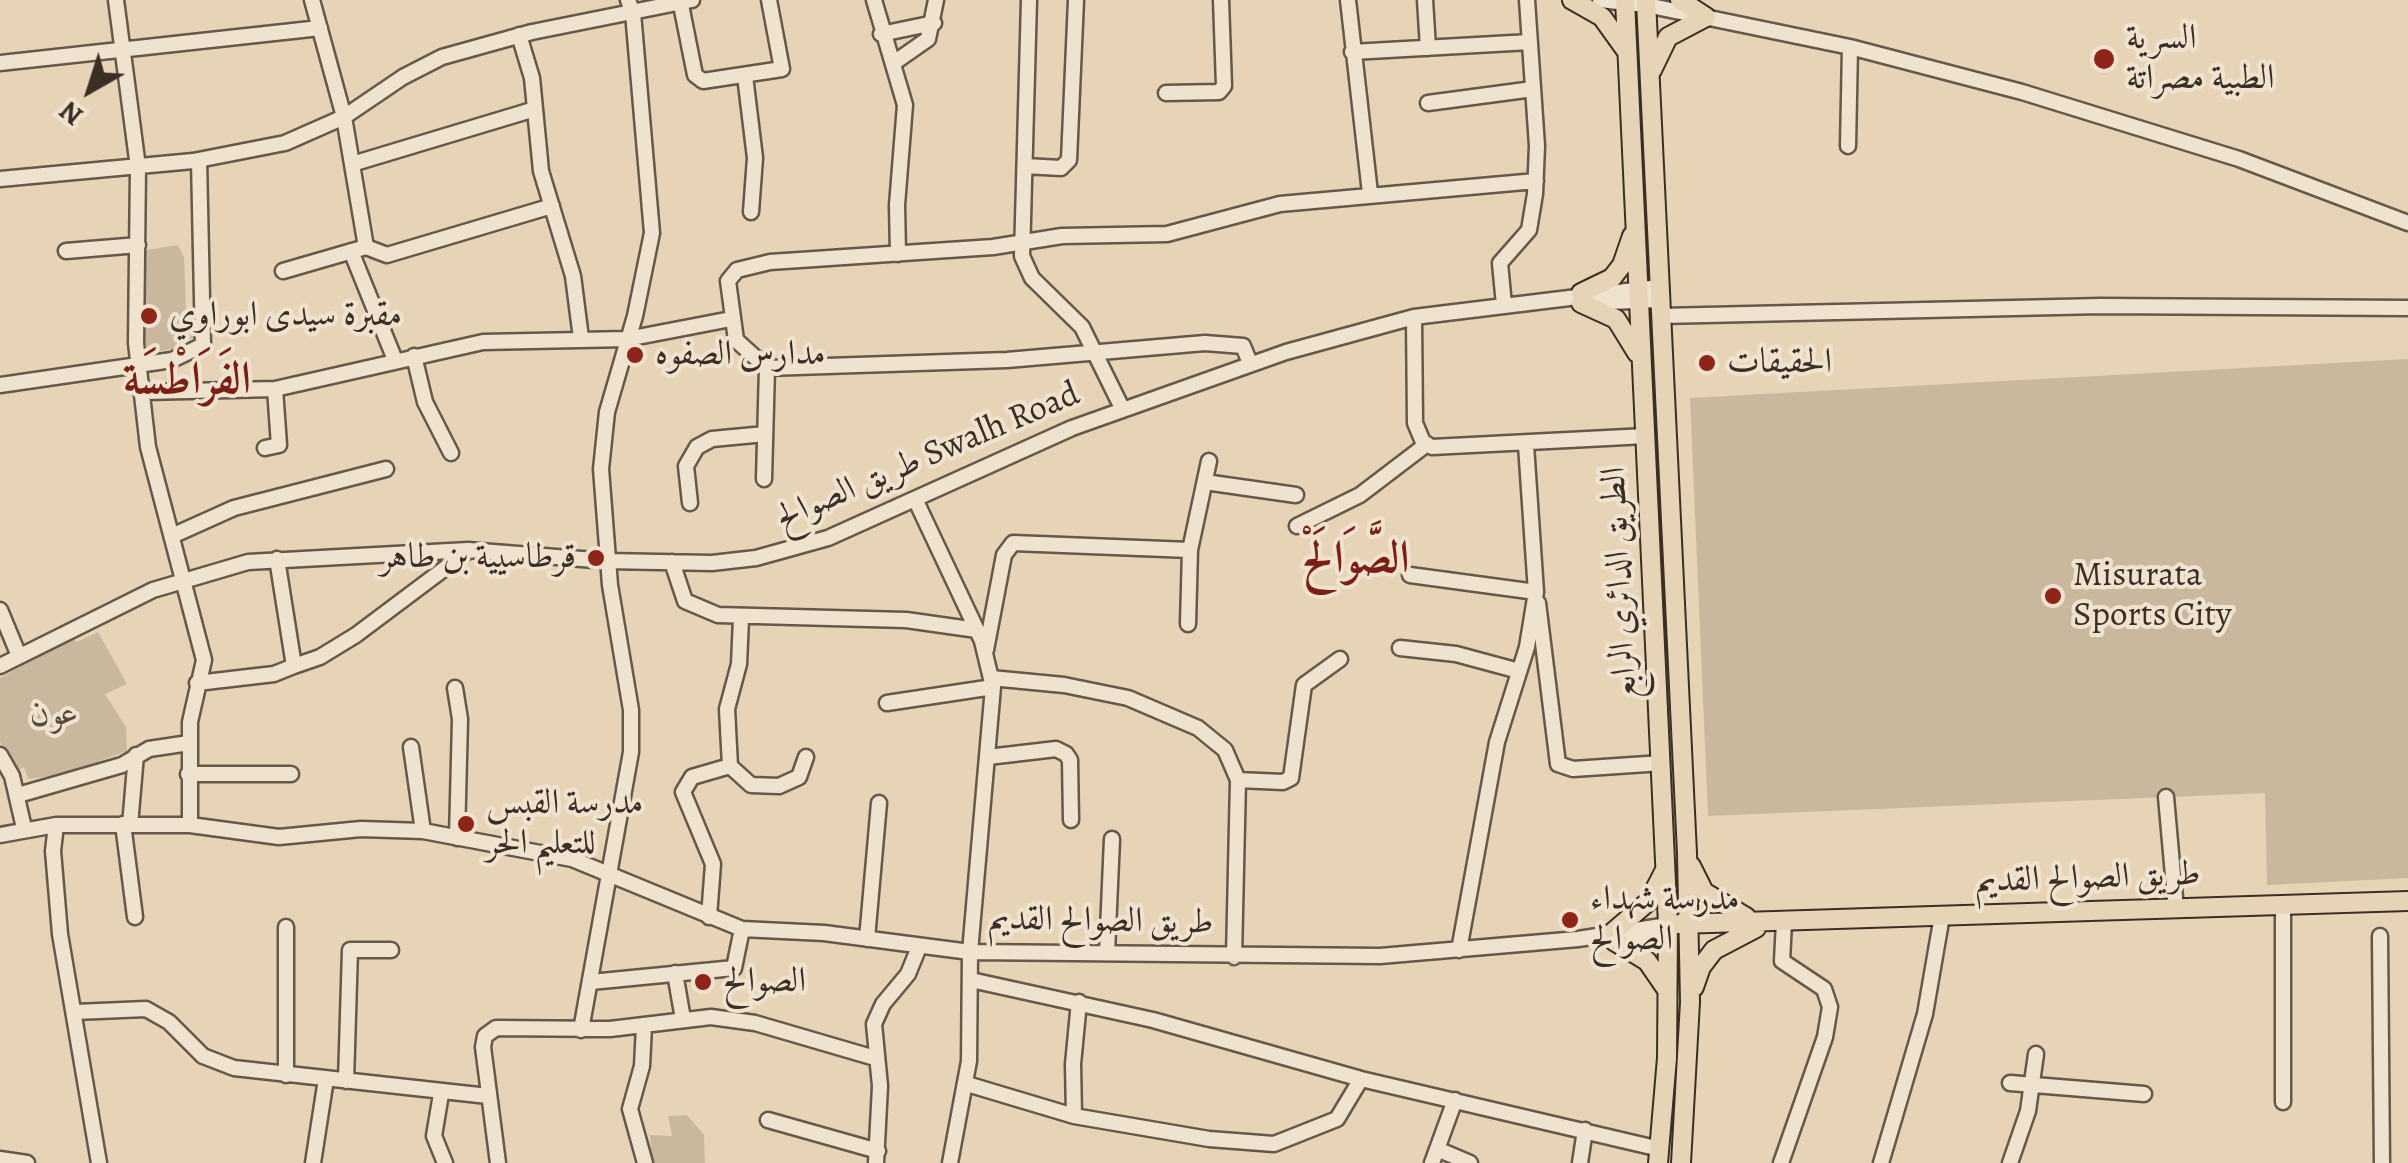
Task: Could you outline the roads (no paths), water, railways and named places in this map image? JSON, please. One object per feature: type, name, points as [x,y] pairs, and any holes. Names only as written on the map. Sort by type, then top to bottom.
[{"type":"main road","points":[[1572,0],[1612,27],[1631,68]]},
{"type":"main road","points":[[1650,76],[1668,37],[1706,17],[1680,0]]},
{"type":"main road","name":"الطريق الدائري الرابع","points":[[1625,1],[1636,201],[1652,299],[1642,369],[1668,932],[1659,1156]]},
{"type":"main road","name":"الطريق الدائري الرابع","points":[[1646,2],[1652,299],[1689,930],[1690,1002],[1680,1163]]},
{"type":"main road","points":[[1636,201],[1622,265],[1612,278],[1581,298],[1625,328],[1642,369]]},
{"type":"main road","points":[[1686,854],[1704,892],[1732,912],[1766,923]]},
{"type":"main road","points":[[1666,867],[1649,901],[1613,936],[1647,961],[1668,992]]},
{"type":"main road","name":"طريق الصوالح القديم","points":[[1668,932],[1766,923],[2408,900]]},
{"type":"main road","points":[[1690,1002],[1707,958],[1726,942],[1766,923]]},
{"type":"street","points":[[116,0],[138,167],[139,364],[148,447],[204,660],[188,743],[190,825]]},
{"type":"street","points":[[312,0],[344,118],[352,164],[358,249],[395,360]]},
{"type":"street","points":[[0,179],[200,160],[285,142],[344,118],[422,66],[630,6],[684,1],[696,78],[746,76],[782,69],[769,0]]},
{"type":"street","points":[[874,0],[904,104],[898,254]]},
{"type":"street","points":[[895,62],[928,39],[936,0]]},
{"type":"street","points":[[1029,0],[1020,243],[1032,278],[1082,328],[1122,408]]},
{"type":"street","points":[[1025,166],[1061,168],[1069,160],[1076,0]]},
{"type":"street","points":[[1166,93],[1219,92],[1224,86],[1222,0]]},
{"type":"street","points":[[1348,0],[1370,192]]},
{"type":"street","points":[[1425,0],[1428,48]]},
{"type":"street","points":[[1504,305],[1500,263],[1530,230],[1536,181],[1527,0]]},
{"type":"street","points":[[1600,0],[1646,2],[1850,46],[2164,134],[2408,223]]},
{"type":"street","points":[[581,1030],[608,872],[626,794],[631,710],[608,561],[602,440],[652,233],[630,6]]},
{"type":"street","points":[[881,34],[934,23]]},
{"type":"street","points":[[0,63],[320,28]]},
{"type":"street","points":[[519,36],[536,109],[541,171],[579,300],[581,338]]},
{"type":"street","points":[[1352,52],[1530,42]]},
{"type":"street","points":[[1848,146],[1850,46]]},
{"type":"street","points":[[746,76],[755,158],[751,212]]},
{"type":"street","points":[[1428,103],[1533,90]]},
{"type":"street","points":[[352,164],[536,109]]},
{"type":"street","points":[[0,385],[172,360],[200,348],[205,340],[200,160]]},
{"type":"street","points":[[1250,363],[1244,346],[1095,350],[1007,360],[767,368],[736,340],[728,280],[736,270],[770,262],[898,254],[1062,236],[1167,234],[1280,204],[1370,192],[1536,181]]},
{"type":"street","points":[[283,271],[358,249],[387,255],[552,206]]},
{"type":"street","points":[[66,251],[138,245]]},
{"type":"street","name":"طريق الصوالح Swalh Road","points":[[0,666],[108,610],[184,578],[278,559],[468,550],[712,564],[794,549],[916,500],[1122,408],[1250,363],[1414,317],[1581,298],[2408,308]]},
{"type":"street","points":[[1414,317],[1415,423],[1427,444],[1441,449],[1646,436]]},
{"type":"street","points":[[144,392],[275,389],[483,342],[626,339],[731,319]]},
{"type":"street","points":[[414,356],[425,402],[451,453]]},
{"type":"street","points":[[764,479],[767,368]]},
{"type":"street","points":[[265,448],[280,445],[275,389]]},
{"type":"street","points":[[690,503],[686,466],[697,446],[712,439],[765,434]]},
{"type":"street","points":[[1297,526],[1360,494],[1427,444]]},
{"type":"street","points":[[1526,444],[1536,592],[1558,764],[1573,769],[1662,763]]},
{"type":"street","points":[[1188,624],[1190,550],[1209,461]]},
{"type":"street","points":[[174,535],[234,508],[386,469]]},
{"type":"street","points":[[1205,482],[1296,495]]},
{"type":"street","name":"طريق الصوالح القديم","points":[[916,500],[978,630],[992,682],[970,952],[1380,956],[1668,932]]},
{"type":"street","points":[[986,650],[993,631],[1004,555],[1013,543],[1190,550]]},
{"type":"street","points":[[197,684],[284,672],[320,657],[356,635],[468,550]]},
{"type":"street","points":[[278,559],[294,666]]},
{"type":"street","points":[[672,562],[685,601],[699,610],[741,618],[874,618],[978,630]]},
{"type":"street","points":[[1410,575],[1536,592]]},
{"type":"street","points":[[1459,950],[1497,742],[1520,670],[1536,592]]},
{"type":"street","points":[[0,610],[18,656]]},
{"type":"street","points":[[741,618],[739,664],[727,709],[730,766],[751,786],[779,786],[799,777],[806,756]]},
{"type":"street","points":[[1400,648],[1456,654],[1520,670]]},
{"type":"street","points":[[1238,780],[1282,782],[1290,778],[1304,685],[1340,660]]},
{"type":"street","points":[[887,703],[992,682],[1080,688],[1142,704],[1213,739],[1233,761],[1238,780],[1234,957]]},
{"type":"street","points":[[455,688],[460,719],[458,838]]},
{"type":"street","points":[[18,795],[122,764],[136,755],[188,743]]},
{"type":"street","points":[[412,747],[423,832]]},
{"type":"street","points":[[988,757],[1056,750],[1066,754],[1070,760],[1071,820]]},
{"type":"street","points":[[0,755],[18,795],[24,828]]},
{"type":"street","points":[[135,917],[127,824],[136,755]]},
{"type":"street","points":[[710,917],[713,864],[683,792],[692,777],[730,766]]},
{"type":"street","points":[[188,774],[291,774]]},
{"type":"street","points":[[2166,797],[2176,909]]},
{"type":"street","points":[[867,939],[879,804]]},
{"type":"street","points":[[0,835],[56,825],[127,824],[190,825],[259,836],[361,829],[423,832],[572,858],[742,929],[970,952],[966,1084],[950,1163]]},
{"type":"street","points":[[56,825],[58,918],[100,1163]]},
{"type":"street","points":[[1107,953],[1112,839]]},
{"type":"street","points":[[2283,904],[2283,1102]]},
{"type":"street","points":[[1880,1163],[1929,999],[1942,916]]},
{"type":"street","points":[[1766,923],[1784,964],[1824,989],[1830,1007],[1824,1037],[1781,1163]]},
{"type":"street","points":[[286,927],[286,1075]]},
{"type":"street","points":[[590,982],[734,968],[742,929]]},
{"type":"street","points":[[2380,936],[2382,1163]]},
{"type":"street","points":[[768,1120],[877,1157],[877,1013],[908,974],[919,947]]},
{"type":"street","points":[[346,1080],[350,950],[391,950]]},
{"type":"street","points":[[676,973],[683,1019]]},
{"type":"street","points":[[971,980],[1079,1002],[1360,1079],[1585,1130],[1659,1156]]},
{"type":"street","points":[[1074,1116],[1072,1064],[1079,1002]]},
{"type":"street","points":[[75,1012],[146,1009],[158,1014],[189,1045],[217,1063],[441,1094],[488,1096]]},
{"type":"street","points":[[498,1163],[483,1047],[490,1030],[581,1030],[683,1019],[755,1023],[875,1058]]},
{"type":"street","points":[[644,1026],[642,1066],[630,1109],[645,1163]]},
{"type":"street","points":[[2010,1163],[2033,1086],[2036,1054]]},
{"type":"street","points":[[313,1163],[326,1079]]},
{"type":"street","points":[[966,1084],[1074,1116],[1209,1139],[1274,1144],[1337,1119],[1360,1079]]},
{"type":"street","points":[[2010,1082],[2144,1094]]},
{"type":"street","points":[[441,1094],[434,1136],[445,1163]]},
{"type":"street","points":[[1454,1100],[1434,1156],[1470,1163]]},
{"type":"street","points":[[1580,1163],[1585,1130]]},
{"type":"street","points":[[0,1159],[27,1163]]},
{"type":"place","name":"السرية الطبية مصراتة","points":[[2104,59]]},
{"type":"place","name":"مقبرة سيدى ابوراوي","points":[[149,316]]},
{"type":"place","name":"مدارس الصفوه","points":[[635,355]]},
{"type":"place","name":"الحقيقات","points":[[1707,363]]},
{"type":"place","name":"قرطاسيية بن طاهر","points":[[596,558]]},
{"type":"place","name":"Misurata Sports City","points":[[2053,596]]},
{"type":"place","name":"مدرسة القبس للتعليم الحر","points":[[466,824]]},
{"type":"place","name":"مدرسة شهداء الصوالح","points":[[1570,920]]},
{"type":"place","name":"الصوالح","points":[[703,982]]},
{"type":"district","name":"الفَرَاطْسَة","points":[[187,382]]},
{"type":"district","name":"الصَّوَالَحْ","points":[[1356,561]]},
{"type":"park label","name":"عون","points":[[55,715]]}]
